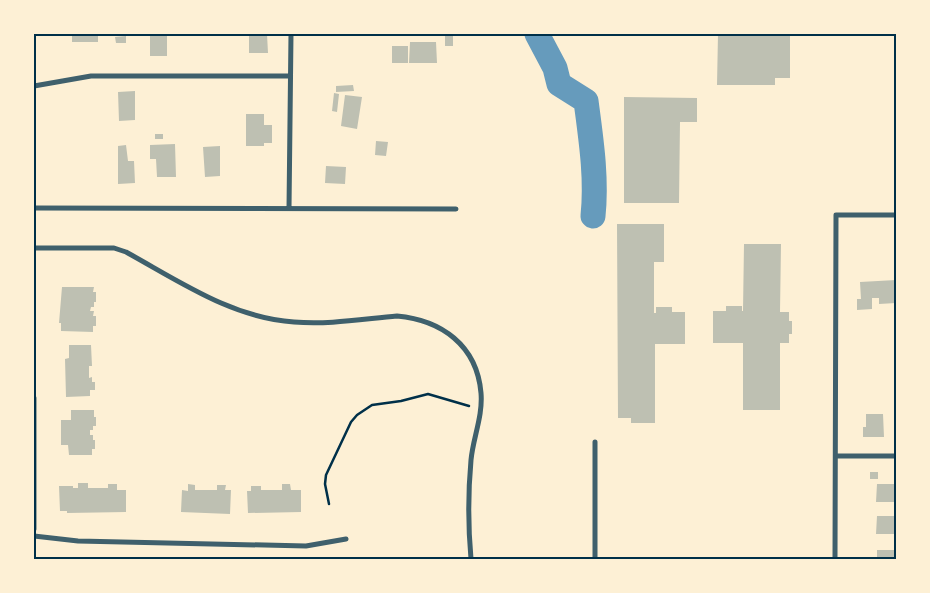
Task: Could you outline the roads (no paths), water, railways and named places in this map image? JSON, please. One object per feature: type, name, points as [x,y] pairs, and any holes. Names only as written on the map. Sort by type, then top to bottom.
[{"type":"street","points":[[289,208],[291,34]]},
{"type":"street","points":[[34,86],[91,76],[290,76]]},
{"type":"street","points":[[34,208],[456,209]]},
{"type":"street","points":[[835,559],[836,215],[896,215]]},
{"type":"street","points":[[34,248],[114,248],[126,252],[228,306],[252,315],[274,320],[316,323],[397,316],[410,317],[439,326],[462,346],[471,360],[478,376],[481,394],[480,417],[472,449],[469,530],[471,559]]},
{"type":"street","points":[[34,398],[34,529]]},
{"type":"street","points":[[595,559],[596,442]]},
{"type":"street","points":[[836,456],[896,456]]},
{"type":"street","points":[[34,536],[78,540],[306,546],[346,539]]},
{"type":"waterway","points":[[537,34],[555,68],[559,84],[586,101],[594,173],[593,216]]}]
